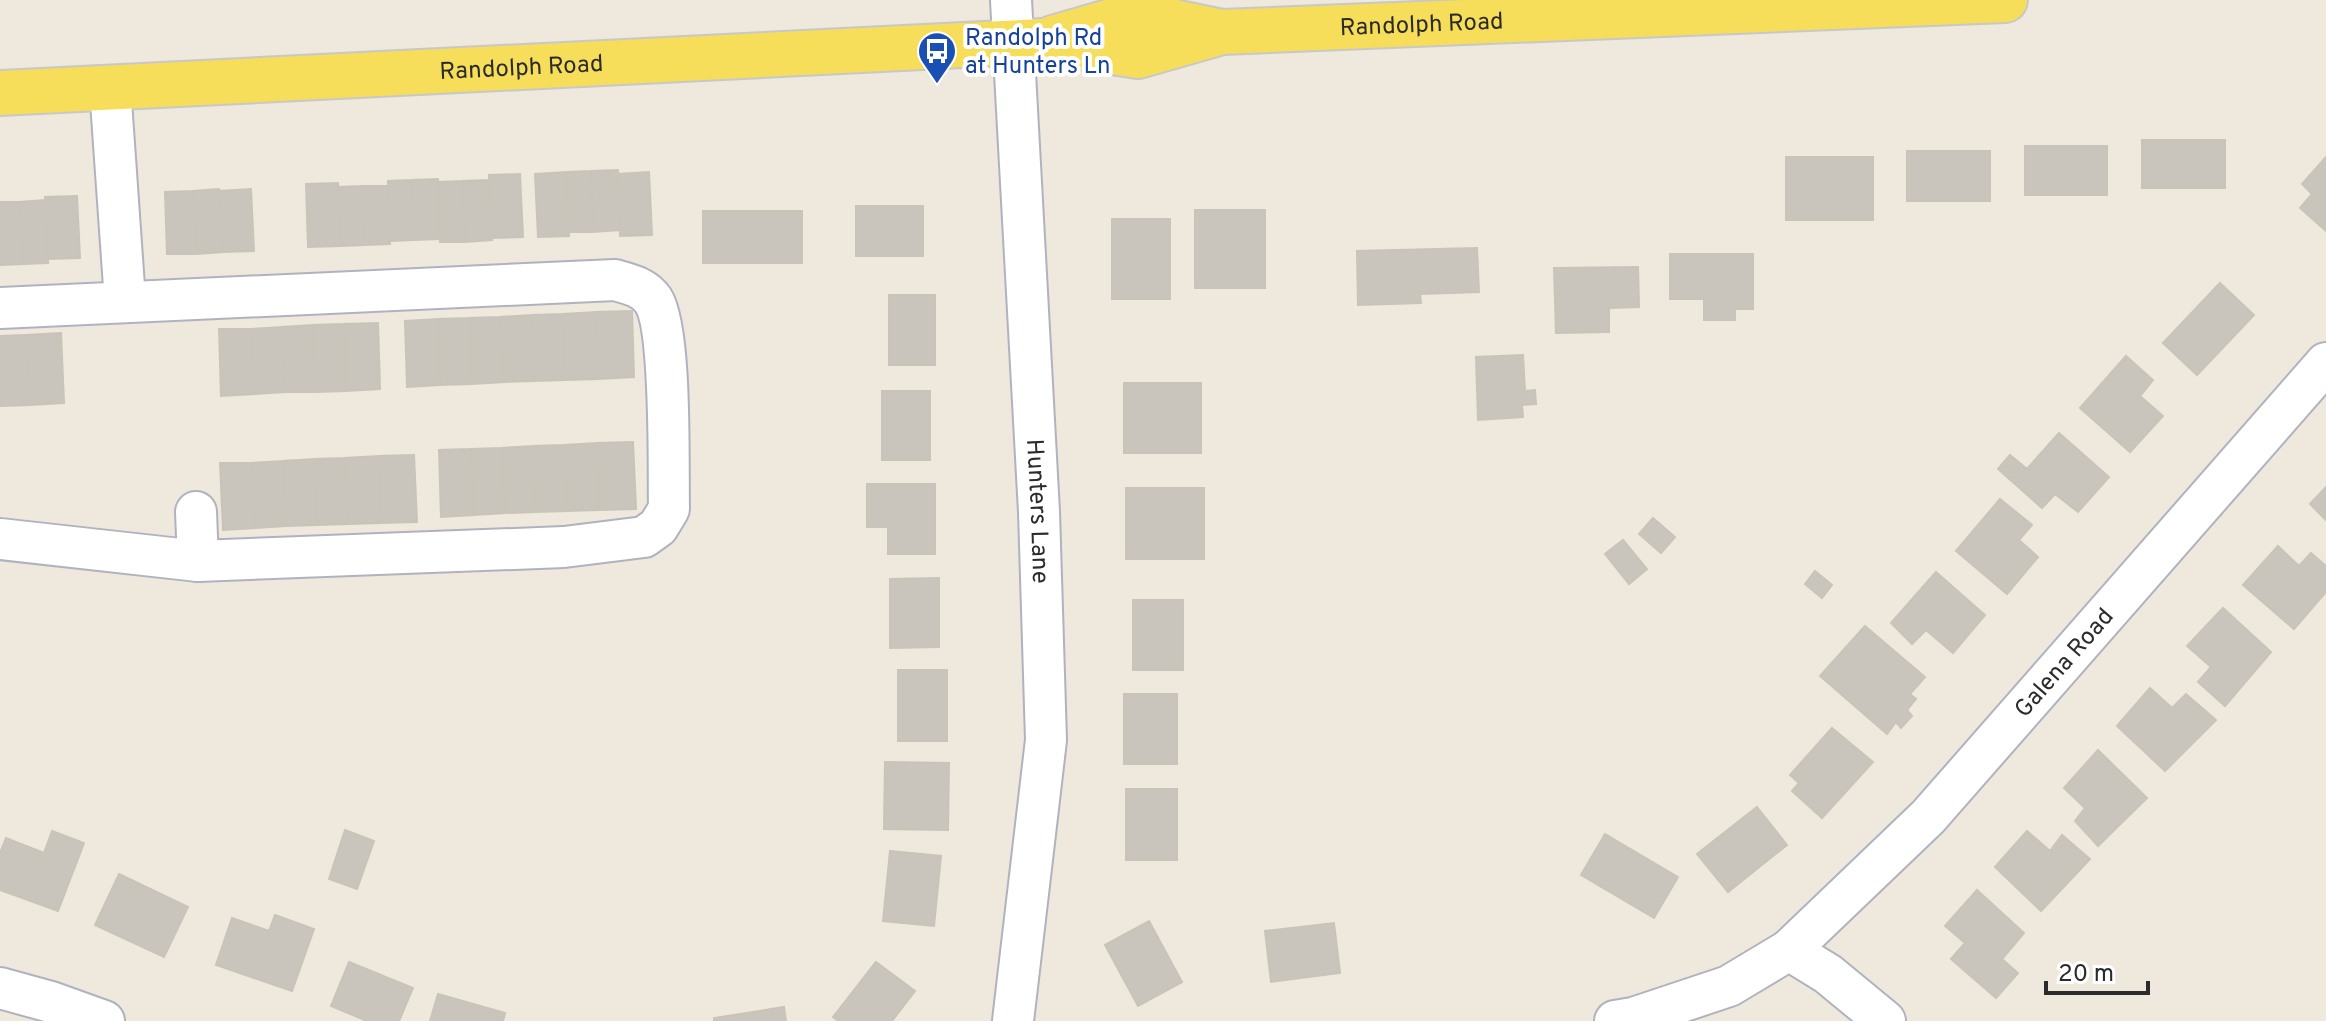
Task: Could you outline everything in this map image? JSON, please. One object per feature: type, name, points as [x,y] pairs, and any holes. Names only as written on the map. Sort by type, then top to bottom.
[{"type":"main road","name":"Randolph Road","points":[[0,93],[1027,42],[1136,14],[1222,32],[2005,0]]},
{"type":"street","name":"Hunters Lane","points":[[1011,0],[1027,42],[1046,740],[1013,1021]]},
{"type":"street","points":[[110,87],[125,301]]},
{"type":"street","points":[[0,308],[615,280],[641,288],[653,300],[663,331],[669,509],[658,527],[644,537],[564,547],[198,561],[0,539]]},
{"type":"street","name":"Galena Road","points":[[1615,1021],[1633,1018],[1729,986],[1789,950],[1928,817],[2326,363]]},
{"type":"street","points":[[196,512],[198,561]]},
{"type":"street","points":[[1789,950],[1828,974],[1885,1021]]},
{"type":"street","points":[[0,988],[104,1021]]},
{"type":"building","points":[[2142,140],[2225,140],[2225,188],[2142,188]]},
{"type":"building","points":[[2025,146],[2107,146],[2107,195],[2025,195]]},
{"type":"building","points":[[1907,151],[1990,151],[1990,201],[1907,201]]},
{"type":"building","points":[[1786,157],[1873,157],[1873,220],[1786,220]]},
{"type":"building","points":[[2326,157],[2326,231],[2300,208],[2312,194],[2302,184]]},
{"type":"building","points":[[618,170],[620,230],[593,232],[591,171]]},
{"type":"building","points":[[591,171],[593,232],[569,232],[567,172]]},
{"type":"building","points":[[567,172],[569,236],[538,237],[535,174]]},
{"type":"building","points":[[649,172],[652,235],[620,236],[618,174]]},
{"type":"building","points":[[520,174],[523,237],[492,238],[489,175]]},
{"type":"building","points":[[438,179],[440,239],[414,240],[412,180]]},
{"type":"building","points":[[412,180],[414,240],[390,241],[388,181]]},
{"type":"building","points":[[489,180],[492,240],[465,242],[463,181]]},
{"type":"building","points":[[463,181],[465,242],[440,242],[438,182]]},
{"type":"building","points":[[338,183],[341,246],[308,247],[306,184]]},
{"type":"building","points":[[362,186],[388,186],[390,244],[364,245]]},
{"type":"building","points":[[362,186],[364,245],[341,246],[338,187]]},
{"type":"building","points":[[219,189],[223,252],[197,254],[193,191]]},
{"type":"building","points":[[251,189],[254,251],[223,252],[219,191]]},
{"type":"building","points":[[193,191],[197,254],[167,254],[165,192]]},
{"type":"building","points":[[77,196],[80,258],[48,259],[45,197]]},
{"type":"building","points":[[45,200],[48,263],[23,264],[20,202]]},
{"type":"building","points":[[0,202],[20,202],[23,264],[0,265]]},
{"type":"building","points":[[856,206],[923,206],[923,256],[856,256]]},
{"type":"building","points":[[1195,210],[1265,210],[1265,288],[1195,288]]},
{"type":"building","points":[[703,211],[802,211],[802,263],[703,263]]},
{"type":"building","points":[[1112,219],[1170,219],[1170,299],[1112,299]]},
{"type":"building","points":[[1477,248],[1479,292],[1420,294],[1421,303],[1358,305],[1357,251]]},
{"type":"building","points":[[1670,254],[1753,254],[1753,309],[1735,309],[1735,320],[1704,320],[1704,299],[1670,299]]},
{"type":"building","points":[[1638,267],[1639,307],[1609,308],[1609,332],[1556,333],[1554,268]]},
{"type":"building","points":[[2220,283],[2254,315],[2197,375],[2163,343]]},
{"type":"building","points":[[889,295],[935,295],[935,365],[889,365]]},
{"type":"building","points":[[632,311],[634,377],[598,379],[596,312]]},
{"type":"building","points":[[596,312],[598,379],[565,380],[563,314]]},
{"type":"building","points":[[563,314],[565,380],[534,381],[532,315]]},
{"type":"building","points":[[532,315],[534,381],[504,382],[500,317]]},
{"type":"building","points":[[500,317],[504,382],[472,384],[470,318]]},
{"type":"building","points":[[470,318],[472,384],[440,385],[438,319]]},
{"type":"building","points":[[438,319],[440,385],[407,387],[405,321]]},
{"type":"building","points":[[378,323],[380,389],[346,391],[344,324]]},
{"type":"building","points":[[344,324],[346,391],[315,392],[313,325]]},
{"type":"building","points":[[313,325],[315,392],[285,392],[282,327]]},
{"type":"building","points":[[282,327],[285,392],[254,394],[251,329]]},
{"type":"building","points":[[219,329],[251,329],[254,394],[221,396]]},
{"type":"building","points":[[61,333],[64,403],[30,405],[26,335]]},
{"type":"building","points":[[26,335],[30,405],[0,406],[0,336]]},
{"type":"building","points":[[1523,355],[1525,391],[1535,390],[1536,404],[1522,405],[1523,417],[1478,420],[1476,357]]},
{"type":"building","points":[[2126,356],[2153,380],[2140,396],[2163,416],[2130,452],[2080,408]]},
{"type":"building","points":[[1124,383],[1201,383],[1201,453],[1124,453]]},
{"type":"building","points":[[882,391],[930,391],[930,460],[882,460]]},
{"type":"building","points":[[2059,433],[2109,477],[2078,512],[2055,494],[2042,508],[1998,469],[2010,455],[2027,469]]},
{"type":"building","points":[[633,442],[636,509],[600,510],[597,443]]},
{"type":"building","points":[[597,443],[600,510],[567,511],[565,445]]},
{"type":"building","points":[[565,445],[567,511],[535,512],[533,446]]},
{"type":"building","points":[[533,446],[535,512],[505,513],[502,448]]},
{"type":"building","points":[[502,448],[505,513],[474,515],[471,449]]},
{"type":"building","points":[[471,449],[474,515],[441,517],[439,450]]},
{"type":"building","points":[[414,455],[417,522],[381,523],[379,456]]},
{"type":"building","points":[[379,456],[381,523],[348,524],[345,458]]},
{"type":"building","points":[[345,458],[348,524],[317,525],[314,459]]},
{"type":"building","points":[[314,459],[317,525],[286,526],[283,461]]},
{"type":"building","points":[[283,461],[286,526],[255,528],[252,463]]},
{"type":"building","points":[[220,463],[252,463],[255,528],[223,530]]},
{"type":"building","points":[[867,484],[935,484],[935,554],[888,554],[888,527],[867,527]]},
{"type":"building","points":[[2326,487],[2326,520],[2310,504]]},
{"type":"building","points":[[1126,488],[1204,488],[1204,559],[1126,559]]},
{"type":"building","points":[[2000,499],[2032,525],[2019,540],[2038,557],[2007,594],[1956,551]]},
{"type":"building","points":[[1653,518],[1675,537],[1661,553],[1639,534]]},
{"type":"building","points":[[1623,540],[1647,569],[1629,584],[1605,554]]},
{"type":"building","points":[[2278,546],[2299,566],[2311,553],[2326,566],[2326,592],[2294,629],[2243,585]]},
{"type":"building","points":[[1815,571],[1832,585],[1822,598],[1805,584]]},
{"type":"building","points":[[1936,572],[1985,615],[1953,653],[1926,630],[1912,644],[1891,623]]},
{"type":"building","points":[[939,578],[939,647],[890,648],[890,579]]},
{"type":"building","points":[[1133,600],[1183,600],[1183,670],[1133,670]]},
{"type":"building","points":[[2223,608],[2271,652],[2225,706],[2198,682],[2211,667],[2187,646]]},
{"type":"building","points":[[1865,626],[1925,677],[1910,694],[1916,699],[1907,710],[1912,716],[1901,728],[1896,722],[1887,734],[1820,676]]},
{"type":"building","points":[[898,670],[947,670],[947,741],[898,741]]},
{"type":"building","points":[[2150,688],[2172,708],[2186,694],[2216,720],[2165,771],[2117,726]]},
{"type":"building","points":[[1124,694],[1177,694],[1177,764],[1124,764]]},
{"type":"building","points":[[1832,728],[1873,762],[1822,818],[1792,791],[1799,783],[1790,775]]},
{"type":"building","points":[[2098,750],[2147,798],[2098,846],[2075,821],[2085,808],[2064,788]]},
{"type":"building","points":[[885,762],[949,763],[948,830],[884,829]]},
{"type":"building","points":[[1126,789],[1177,789],[1177,860],[1126,860]]},
{"type":"building","points":[[1757,807],[1787,845],[1728,892],[1697,854]]},
{"type":"building","points":[[345,830],[374,841],[357,889],[329,879]]},
{"type":"building","points":[[52,831],[84,843],[58,911],[0,890],[0,853],[6,838],[44,853]]},
{"type":"building","points":[[2027,831],[2050,851],[2062,835],[2090,859],[2041,911],[1995,867]]},
{"type":"building","points":[[1605,834],[1678,877],[1654,918],[1581,875]]},
{"type":"building","points":[[890,851],[941,856],[934,926],[883,921]]},
{"type":"building","points":[[119,874],[188,907],[164,957],[95,925]]},
{"type":"building","points":[[1977,890],[2024,933],[2002,959],[2018,973],[1996,998],[1951,959],[1965,943],[1945,926]]},
{"type":"building","points":[[275,915],[314,929],[292,991],[216,965],[232,918],[269,931]]},
{"type":"building","points":[[1149,921],[1182,982],[1138,1006],[1105,945]]},
{"type":"building","points":[[1334,923],[1340,973],[1271,982],[1265,931]]},
{"type":"building","points":[[349,962],[413,988],[399,1021],[367,1021],[331,1006]]},
{"type":"building","points":[[876,962],[915,991],[892,1021],[839,1021],[833,1017]]},
{"type":"building","points":[[438,994],[505,1013],[503,1021],[430,1021]]},
{"type":"building","points":[[784,1007],[786,1021],[714,1021],[714,1018]]},
{"type":"place","name":"Randolph Rd at Hunters Ln","points":[[937,85]]}]
